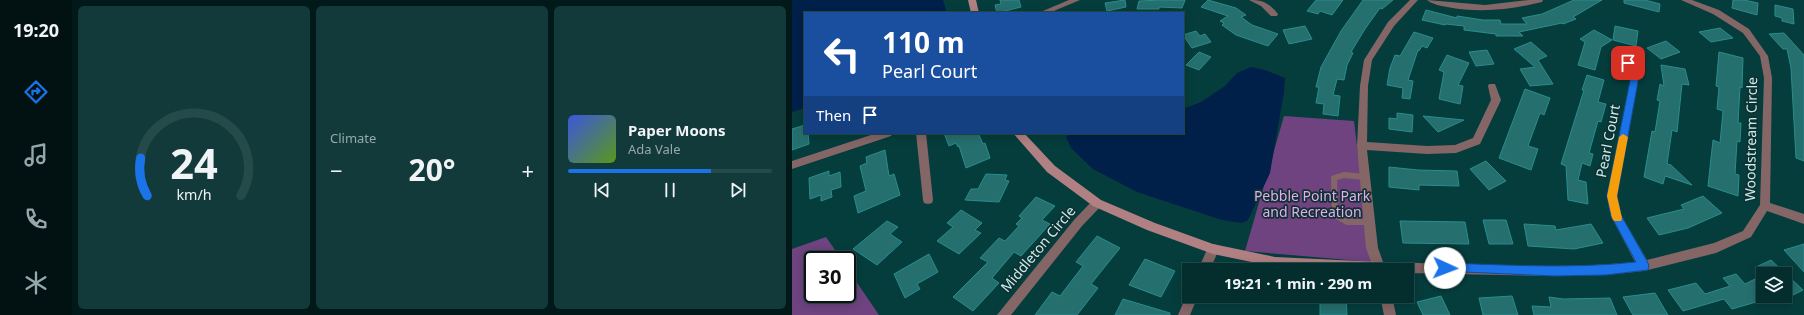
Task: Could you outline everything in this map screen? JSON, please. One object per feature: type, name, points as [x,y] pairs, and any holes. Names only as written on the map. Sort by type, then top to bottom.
[{"type":"street","points":[[972,0],[975,12]]},
{"type":"street","points":[[1045,12],[1076,0]]},
{"type":"street","points":[[1253,0],[1264,4],[1274,14]]},
{"type":"street","points":[[1378,263],[1372,248],[1362,146],[1364,86],[1368,60],[1391,24],[1414,0]]},
{"type":"street","points":[[1432,0],[1455,5],[1500,8],[1539,0]]},
{"type":"street","name":"Woodstream Circle","points":[[1414,269],[1554,271],[1606,270],[1644,266],[1716,248],[1747,234],[1765,206],[1768,78],[1764,56],[1746,31],[1716,12],[1685,0]]},
{"type":"street","name":"Pearl Court","points":[[1628,63],[1635,76],[1612,196],[1616,216],[1644,266]]},
{"type":"street","points":[[1362,146],[1427,150],[1456,149],[1477,141],[1496,100],[1492,86]]},
{"type":"street","points":[[792,165],[885,134]]},
{"type":"street","points":[[921,134],[928,200]]},
{"type":"street","points":[[1019,134],[1051,169],[1097,202],[1151,227],[1214,250],[1275,262],[1290,263]]},
{"type":"street","name":"Middleton Circle","points":[[1003,315],[1097,202]]},
{"type":"street","points":[[1765,206],[1804,218]]},
{"type":"street","points":[[1208,263],[1214,250]]},
{"type":"street","points":[[1184,315],[1189,303]]},
{"type":"street","points":[[1387,303],[1390,315]]},
{"type":"lane","points":[[1365,177],[1344,175],[1334,178],[1335,215],[1347,222],[1370,222]]},
{"type":"green space","name":"Pebble Point Park and Recreation","points":[[1284,116],[1354,121],[1371,262],[1245,251]]},
{"type":"green space","points":[[826,237],[836,251],[804,251],[804,303],[856,303],[856,281],[879,315],[792,315],[792,249]]},
{"type":"water","points":[[792,0],[943,0],[947,12],[804,12],[804,108],[792,112]]},
{"type":"water","points":[[1251,67],[1265,70],[1285,78],[1270,173],[1247,221],[1241,223],[1222,220],[1137,192],[1093,169],[1071,148],[1066,137],[1069,134],[1184,134],[1184,109],[1201,102],[1225,86],[1237,73]]},
{"type":"building","points":[[1000,0],[1019,0],[1021,7],[997,12],[995,5],[1001,4]]},
{"type":"building","points":[[1125,0],[1126,7],[1107,11],[1105,3]]},
{"type":"building","points":[[1185,0],[1182,8],[1159,7],[1159,9],[1137,9],[1139,1]]},
{"type":"building","points":[[1208,0],[1236,8],[1246,15],[1241,17],[1252,25],[1278,34],[1268,46],[1236,35],[1222,25],[1224,23],[1220,21],[1228,16],[1201,7]]},
{"type":"building","points":[[1316,0],[1343,0],[1332,15],[1320,11],[1318,14],[1307,11]]},
{"type":"building","points":[[1363,0],[1393,0],[1382,9],[1380,8],[1365,29],[1351,52],[1353,53],[1347,65],[1344,80],[1337,79],[1333,95],[1340,96],[1338,116],[1323,114],[1324,104],[1316,103],[1319,87],[1316,87],[1321,67],[1341,31]]},
{"type":"building","points":[[1574,0],[1602,0],[1573,17],[1576,19],[1563,24],[1519,32],[1523,36],[1496,36],[1496,34],[1464,30],[1464,26],[1445,25],[1422,20],[1426,10],[1457,18],[1457,16],[1483,20],[1500,20],[1501,24],[1527,24],[1522,18],[1542,14]]},
{"type":"building","points":[[1624,0],[1645,0],[1660,4],[1659,12],[1624,3]]},
{"type":"building","points":[[1733,0],[1744,0],[1758,3],[1757,15],[1732,8]]},
{"type":"building","points":[[1775,5],[1793,9],[1794,24],[1782,21],[1782,18],[1775,16]]},
{"type":"building","points":[[1305,26],[1312,39],[1289,44],[1283,30]]},
{"type":"building","points":[[1615,26],[1638,31],[1636,46],[1613,40]]},
{"type":"building","points":[[1720,28],[1733,38],[1711,42],[1699,32]]},
{"type":"building","points":[[1594,30],[1612,40],[1601,47],[1595,70],[1578,65],[1585,42],[1580,39]]},
{"type":"building","points":[[1196,31],[1200,36],[1205,34],[1211,42],[1192,48],[1184,35]]},
{"type":"building","points":[[1414,32],[1433,38],[1427,48],[1422,46],[1419,51],[1418,50],[1408,80],[1413,81],[1410,99],[1402,98],[1403,88],[1387,85],[1390,68],[1395,55],[1400,56]]},
{"type":"building","points":[[1784,33],[1804,55],[1804,161],[1796,158],[1791,68],[1787,49],[1783,49],[1769,34]]},
{"type":"building","points":[[1666,41],[1680,52],[1661,59],[1647,48]]},
{"type":"building","points":[[1531,42],[1547,56],[1538,60],[1553,84],[1530,86],[1520,69],[1535,67],[1514,49]]},
{"type":"building","points":[[1487,50],[1494,64],[1476,66],[1469,52]]},
{"type":"building","points":[[1199,52],[1211,57],[1199,70],[1186,65]]},
{"type":"building","points":[[1719,52],[1743,58],[1742,88],[1740,87],[1738,123],[1741,123],[1740,142],[1737,141],[1735,174],[1739,175],[1738,196],[1708,186],[1713,140],[1720,143],[1723,111],[1717,109],[1719,87],[1716,86]]},
{"type":"building","points":[[1447,55],[1469,63],[1458,85],[1463,86],[1460,104],[1439,99],[1444,72],[1439,70]]},
{"type":"building","points":[[1661,65],[1685,69],[1689,85],[1682,84],[1677,132],[1672,130],[1667,164],[1671,165],[1692,185],[1665,176],[1663,184],[1644,177],[1652,131],[1655,132],[1660,101],[1657,100],[1660,84],[1664,86]]},
{"type":"building","points":[[1587,75],[1604,80],[1598,102],[1606,104],[1601,122],[1598,121],[1589,153],[1593,154],[1590,166],[1582,163],[1578,180],[1586,182],[1588,204],[1568,200],[1566,166],[1561,164],[1584,90],[1582,90]]},
{"type":"building","points":[[1525,89],[1550,98],[1544,115],[1540,113],[1528,146],[1538,149],[1531,170],[1499,158]]},
{"type":"building","points":[[1397,113],[1413,115],[1412,132],[1389,129],[1389,118],[1397,119]]},
{"type":"building","points":[[1423,116],[1464,120],[1438,132]]},
{"type":"building","points":[[804,125],[804,134],[808,134],[809,144],[792,150],[792,129]]},
{"type":"building","points":[[944,134],[978,134],[983,144],[985,143],[990,158],[966,168],[959,146],[958,147],[956,143],[949,146]]},
{"type":"building","points":[[885,150],[889,176],[894,174],[900,195],[858,213],[854,196],[866,191],[860,166],[867,163],[866,157]]},
{"type":"building","points":[[1486,161],[1506,181],[1489,190],[1470,169]]},
{"type":"building","points":[[1389,167],[1418,170],[1457,171],[1459,186],[1419,185],[1419,190],[1389,187]]},
{"type":"building","points":[[829,171],[829,176],[840,172],[841,187],[831,190],[832,197],[821,201],[821,195],[810,199],[809,178]]},
{"type":"building","points":[[986,174],[1007,175],[1005,180],[1009,181],[999,202],[965,200],[971,189],[978,189]]},
{"type":"building","points":[[1703,196],[1722,213],[1688,228],[1659,235],[1647,218],[1684,209],[1681,205]]},
{"type":"building","points":[[1036,197],[1055,206],[1042,220],[1050,224],[1021,256],[1014,252],[992,278],[999,283],[973,311],[953,297],[988,262],[980,258],[999,238],[1005,241],[1019,226],[1016,224],[1022,218],[1019,216]]},
{"type":"building","points":[[961,210],[982,223],[975,230],[981,233],[959,254],[937,241],[953,227],[947,223]]},
{"type":"building","points":[[1483,220],[1506,220],[1513,244],[1489,244]]},
{"type":"building","points":[[887,221],[898,227],[890,234],[902,242],[877,265],[853,249]]},
{"type":"building","points":[[1400,221],[1465,222],[1469,244],[1403,243]]},
{"type":"building","points":[[1524,224],[1555,226],[1556,230],[1591,224],[1603,243],[1574,249],[1528,246]]},
{"type":"building","points":[[1097,236],[1120,248],[1091,284],[1098,288],[1077,315],[1035,315],[1052,292],[1060,296],[1083,266],[1076,262]]},
{"type":"building","points":[[1804,244],[1804,272],[1784,250]]},
{"type":"building","points":[[929,254],[938,272],[917,284],[920,289],[905,298],[894,274]]},
{"type":"building","points":[[1145,259],[1175,271],[1161,297],[1129,285]]},
{"type":"building","points":[[1771,260],[1778,267],[1756,267]]},
{"type":"building","points":[[1736,274],[1745,284],[1756,278],[1756,302],[1732,309],[1724,299],[1683,311],[1668,290],[1696,283],[1705,294],[1730,286],[1723,278]]},
{"type":"building","points":[[1792,280],[1803,290],[1792,296]]},
{"type":"building","points":[[1655,293],[1668,315],[1633,315],[1623,297]]},
{"type":"building","points":[[1441,296],[1450,315],[1423,315],[1417,302]]},
{"type":"building","points":[[1512,296],[1518,315],[1483,315],[1479,298]]},
{"type":"building","points":[[1549,297],[1563,299],[1610,298],[1617,315],[1534,315],[1532,306],[1551,307]]},
{"type":"building","points":[[1123,299],[1170,313],[1170,315],[1115,315]]},
{"type":"building","points":[[1320,303],[1346,303],[1347,315],[1320,315]]},
{"type":"slow traffic","points":[[1617,218],[1612,196],[1623,137]]},
{"type":"route","points":[[1445,268],[1554,271],[1606,270],[1644,266],[1616,216],[1612,196],[1635,76],[1628,63]]}]
